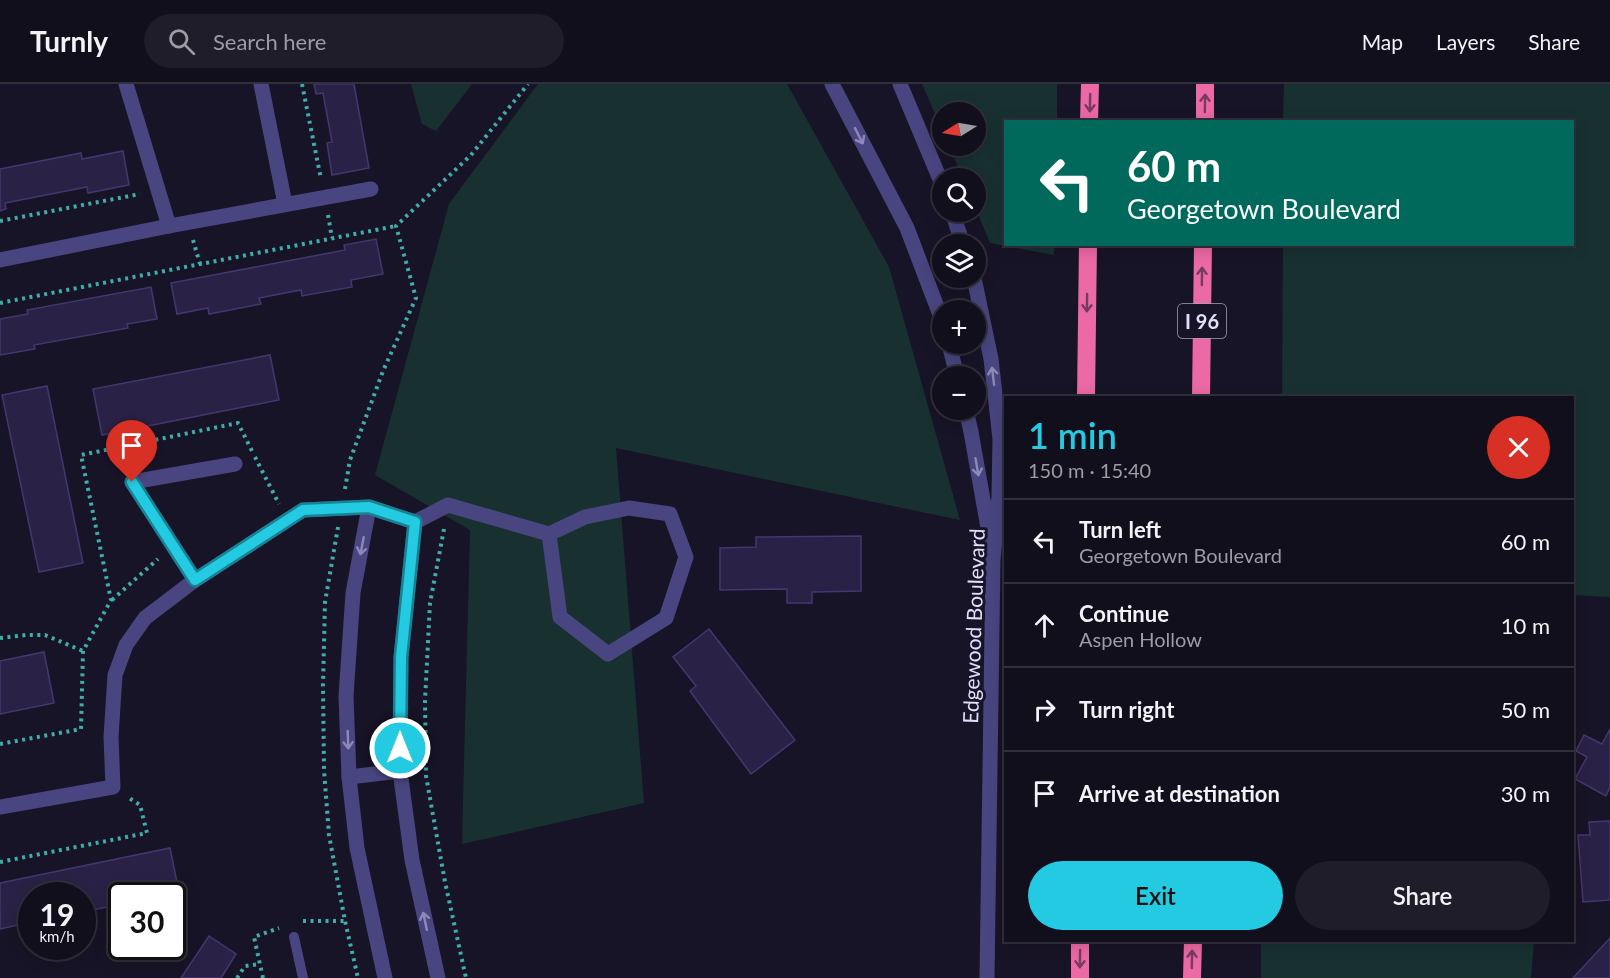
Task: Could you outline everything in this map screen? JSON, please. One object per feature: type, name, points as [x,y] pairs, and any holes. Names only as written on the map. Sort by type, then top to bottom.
[{"type":"highway","points":[[1089,120],[1090,84]]},
{"type":"highway","points":[[1205,84],[1205,120]]},
{"type":"highway","points":[[1086,396],[1088,246]]},
{"type":"highway","name":"I 96","points":[[1201,396],[1203,246]]},
{"type":"highway","points":[[1080,942],[1080,978]]},
{"type":"highway","points":[[1192,942],[1192,978]]},
{"type":"street","points":[[126,84],[169,226]]},
{"type":"street","points":[[261,84],[285,204]]},
{"type":"street","points":[[832,84],[907,228],[934,300]]},
{"type":"street","points":[[900,84],[935,168]]},
{"type":"street","points":[[0,260],[371,189]]},
{"type":"street","name":"Edgewood Boulevard","points":[[976,288],[991,359],[1000,439],[999,496],[993,560],[987,978]]},
{"type":"street","points":[[968,420],[993,560]]},
{"type":"street","points":[[195,580],[132,482],[235,464]]},
{"type":"street","points":[[0,807],[113,788],[111,737],[115,675],[126,645],[145,618],[195,580],[303,510],[369,507],[415,522],[448,505],[549,534],[585,517],[629,508],[670,514],[686,557],[666,618],[608,654],[560,617],[549,534]]},
{"type":"street","points":[[369,507],[353,593],[346,696],[349,777],[357,848],[385,978]]},
{"type":"street","points":[[415,522],[401,657],[400,771],[412,860],[438,978]]},
{"type":"street","points":[[349,777],[400,771]]},
{"type":"lane","points":[[294,937],[303,978]]},
{"type":"path","points":[[302,84],[332,238]]},
{"type":"path","points":[[0,303],[396,226],[471,155],[528,84]]},
{"type":"path","points":[[0,221],[144,193]]},
{"type":"path","points":[[336,490],[345,489],[354,449],[383,371],[416,298],[396,226]]},
{"type":"path","points":[[0,744],[81,729],[83,651],[111,600],[81,455],[238,423],[279,506],[288,501]]},
{"type":"path","points":[[448,505],[430,603],[425,701],[426,776],[445,882],[466,978]]},
{"type":"path","points":[[0,638],[26,634],[45,635],[83,651]]},
{"type":"path","points":[[0,862],[147,833],[140,805],[113,788]]},
{"type":"path","points":[[237,978],[245,966],[260,964]]},
{"type":"green space","points":[[411,84],[472,84],[436,131],[422,124]]},
{"type":"green space","points":[[538,84],[787,84],[889,267],[960,520],[616,448],[644,803],[462,844],[470,530],[375,475],[449,204]]},
{"type":"green space","points":[[922,84],[1057,84],[1057,120],[1004,120],[1004,246],[990,243],[981,222],[986,222],[986,168],[959,168],[953,156],[986,156],[986,102],[932,102],[932,107]]},
{"type":"green space","points":[[1284,84],[1610,84],[1610,597],[1574,595],[1574,396],[1282,396],[1283,246],[1574,246],[1574,120],[1283,120]]},
{"type":"green space","points":[[1006,246],[1054,246],[1054,255]]},
{"type":"green space","points":[[1261,942],[1534,942],[1531,978],[1261,978]]},
{"type":"building","points":[[314,84],[354,84],[369,168],[332,175],[327,143],[332,142],[323,93],[316,94]]},
{"type":"building","points":[[123,151],[129,185],[88,193],[87,187],[5,203],[6,209],[0,211],[0,169],[81,153],[82,159]]},
{"type":"building","points":[[376,239],[383,274],[351,280],[352,287],[302,296],[301,290],[259,298],[261,304],[209,314],[208,308],[177,314],[171,283],[345,250],[344,245]]},
{"type":"building","points":[[151,287],[157,319],[127,324],[128,328],[34,345],[35,349],[0,355],[0,319],[28,314],[27,310]]},
{"type":"building","points":[[270,355],[279,400],[102,435],[93,389]]},
{"type":"building","points":[[47,386],[83,563],[39,572],[2,395]]},
{"type":"building","points":[[861,536],[861,591],[812,592],[812,603],[787,603],[787,589],[720,590],[720,548],[756,547],[756,537]]},
{"type":"building","points":[[709,629],[795,740],[751,774],[690,691],[696,686],[673,657]]},
{"type":"building","points":[[44,652],[54,703],[0,714],[0,661]]},
{"type":"building","points":[[1610,729],[1610,787],[1606,796],[1575,779],[1587,757],[1576,751],[1584,735],[1602,744]]},
{"type":"building","points":[[1610,821],[1610,900],[1583,902],[1578,835],[1590,835],[1589,822]]},
{"type":"building","points":[[170,848],[177,882],[108,882],[108,907],[96,909],[96,882],[18,882],[18,925],[0,929],[0,883]]},
{"type":"building","points":[[209,936],[236,954],[221,978],[181,978]]},
{"type":"building","points":[[1610,938],[1610,978],[1573,978]]},
{"type":"route","points":[[132,482],[195,580],[303,510],[369,507],[415,522],[401,657],[400,748]]}]
